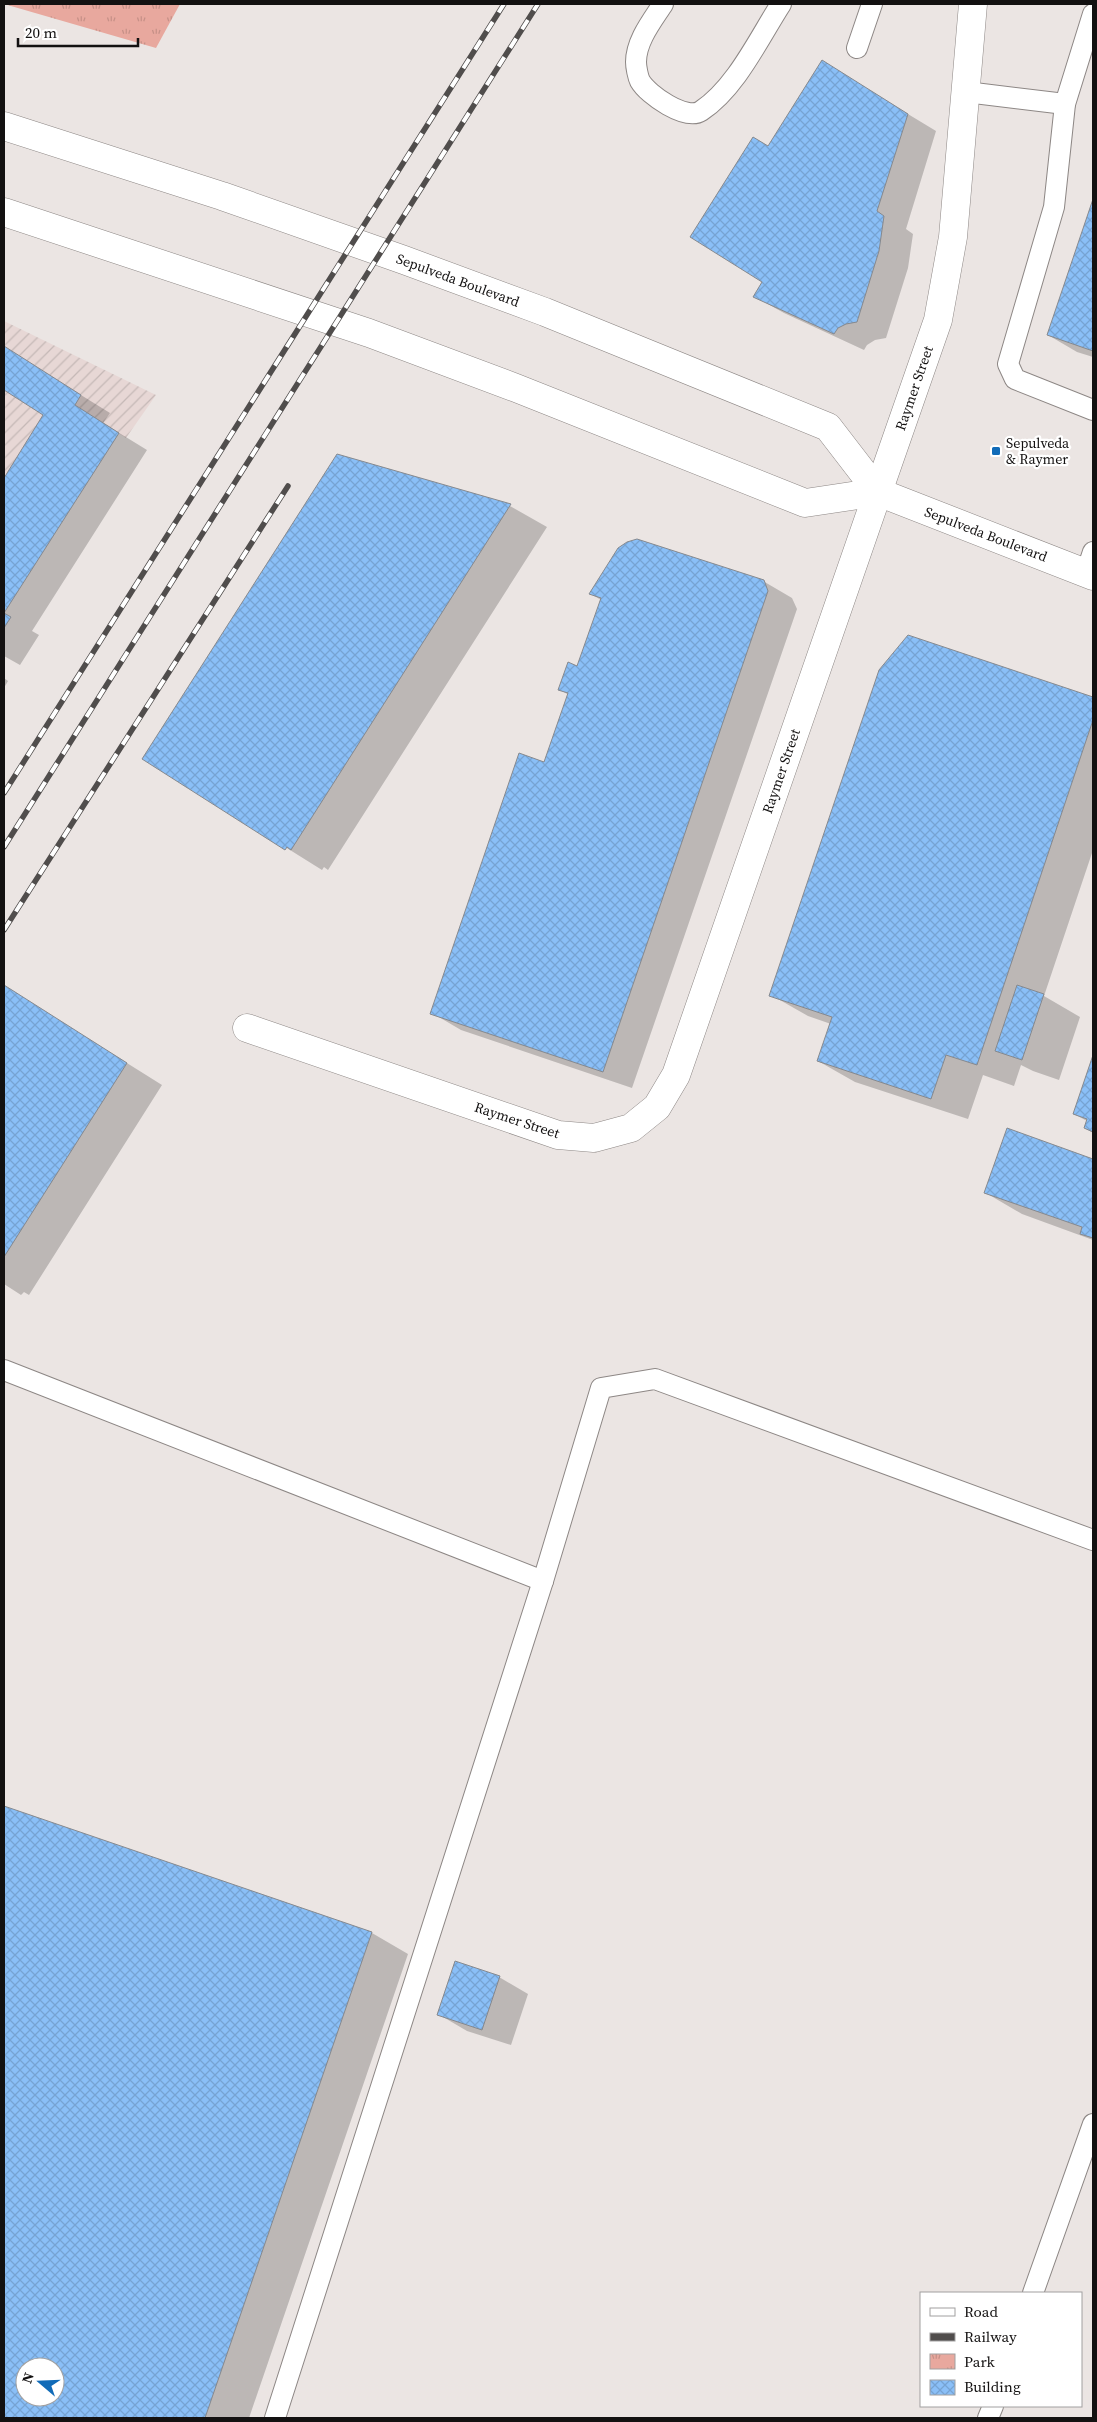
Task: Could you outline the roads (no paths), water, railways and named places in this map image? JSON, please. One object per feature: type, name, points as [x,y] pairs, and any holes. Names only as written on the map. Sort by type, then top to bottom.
[{"type":"main road","name":"Raymer Street","points":[[246,1028],[558,1135],[594,1138],[631,1128],[657,1107],[676,1075],[938,320],[953,237],[973,4]]},
{"type":"main road","name":"Sepulveda Boulevard","points":[[4,126],[222,196],[546,312],[828,427],[878,492]]},
{"type":"main road","name":"Sepulveda Boulevard","points":[[4,212],[369,334],[516,388],[805,502],[878,492],[1091,567]]},
{"type":"lane","points":[[663,4],[642,37],[636,62],[640,81],[658,98],[682,113],[700,112],[728,87],[781,4]]},
{"type":"lane","points":[[856,48],[872,4]]},
{"type":"lane","points":[[1093,14],[1065,104],[1054,206],[1008,364],[1015,380],[1093,410]]},
{"type":"lane","points":[[966,92],[1065,104]]},
{"type":"lane","points":[[4,1370],[543,1580]]},
{"type":"lane","points":[[275,2418],[543,1580],[601,1388],[655,1379],[1093,1540]]},
{"type":"lane","points":[[1033,2292],[1093,2124]]},
{"type":"railway","points":[[4,793],[504,4]]},
{"type":"railway","points":[[4,847],[538,4]]},
{"type":"railway","points":[[4,930],[288,486]]},
{"type":"place","name":"Sepulveda & Raymer","points":[[996,451]]}]
